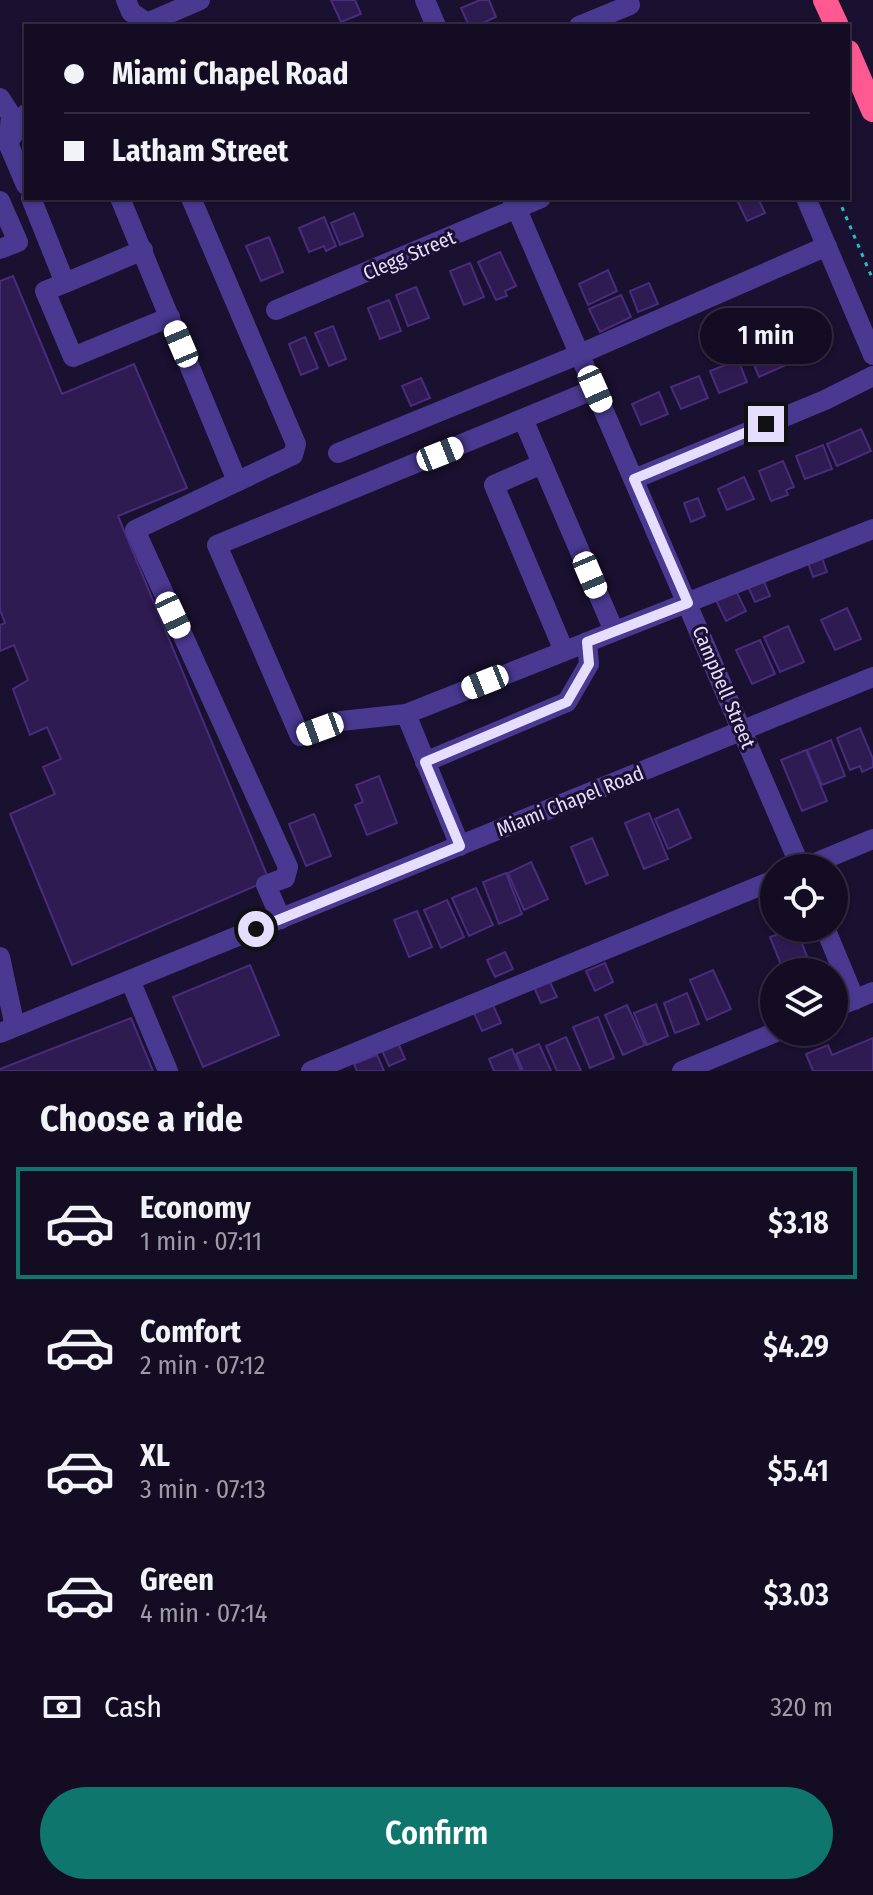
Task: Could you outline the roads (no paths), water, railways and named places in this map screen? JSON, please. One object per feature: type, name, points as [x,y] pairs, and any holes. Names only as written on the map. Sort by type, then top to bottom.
[{"type":"highway","points":[[825,0],[836,24]]},
{"type":"highway","points":[[850,57],[873,110]]},
{"type":"street","points":[[126,0],[131,12],[147,23],[200,0]]},
{"type":"street","points":[[425,0],[435,24]]},
{"type":"street","points":[[584,24],[630,5]]},
{"type":"street","points":[[0,98],[11,115],[4,139],[24,180]]},
{"type":"street","points":[[4,139],[24,116]]},
{"type":"street","points":[[0,194],[24,185]]},
{"type":"street","points":[[32,200],[65,283]]},
{"type":"street","points":[[121,200],[237,481]]},
{"type":"street","points":[[192,200],[296,444],[293,455],[135,530],[288,867],[285,878],[266,885],[281,919]]},
{"type":"street","points":[[807,200],[873,355]]},
{"type":"street","points":[[0,201],[18,242],[0,249]]},
{"type":"street","name":"Clegg Street","points":[[276,310],[514,203]]},
{"type":"street","name":"Campbell Street","points":[[514,203],[796,854]]},
{"type":"street","points":[[338,453],[580,354],[827,246]]},
{"type":"street","points":[[143,250],[45,291],[73,357],[170,317]]},
{"type":"street","points":[[634,479],[825,400],[873,376]]},
{"type":"street","points":[[595,389],[217,545],[300,736],[341,721],[406,714],[873,529]]},
{"type":"street","points":[[523,419],[614,631]]},
{"type":"street","points":[[542,464],[494,485],[564,651]]},
{"type":"street","points":[[425,762],[567,702],[589,664],[587,642]]},
{"type":"street","name":"Miami Chapel Road","points":[[8,1030],[873,677]]},
{"type":"street","points":[[406,714],[460,846]]},
{"type":"street","points":[[836,854],[873,839]]},
{"type":"street","points":[[311,1071],[760,886]]},
{"type":"street","points":[[833,942],[864,996]]},
{"type":"street","points":[[0,957],[8,1030]]},
{"type":"street","points":[[130,980],[168,1071]]},
{"type":"street","points":[[682,1071],[760,1039]]}]
